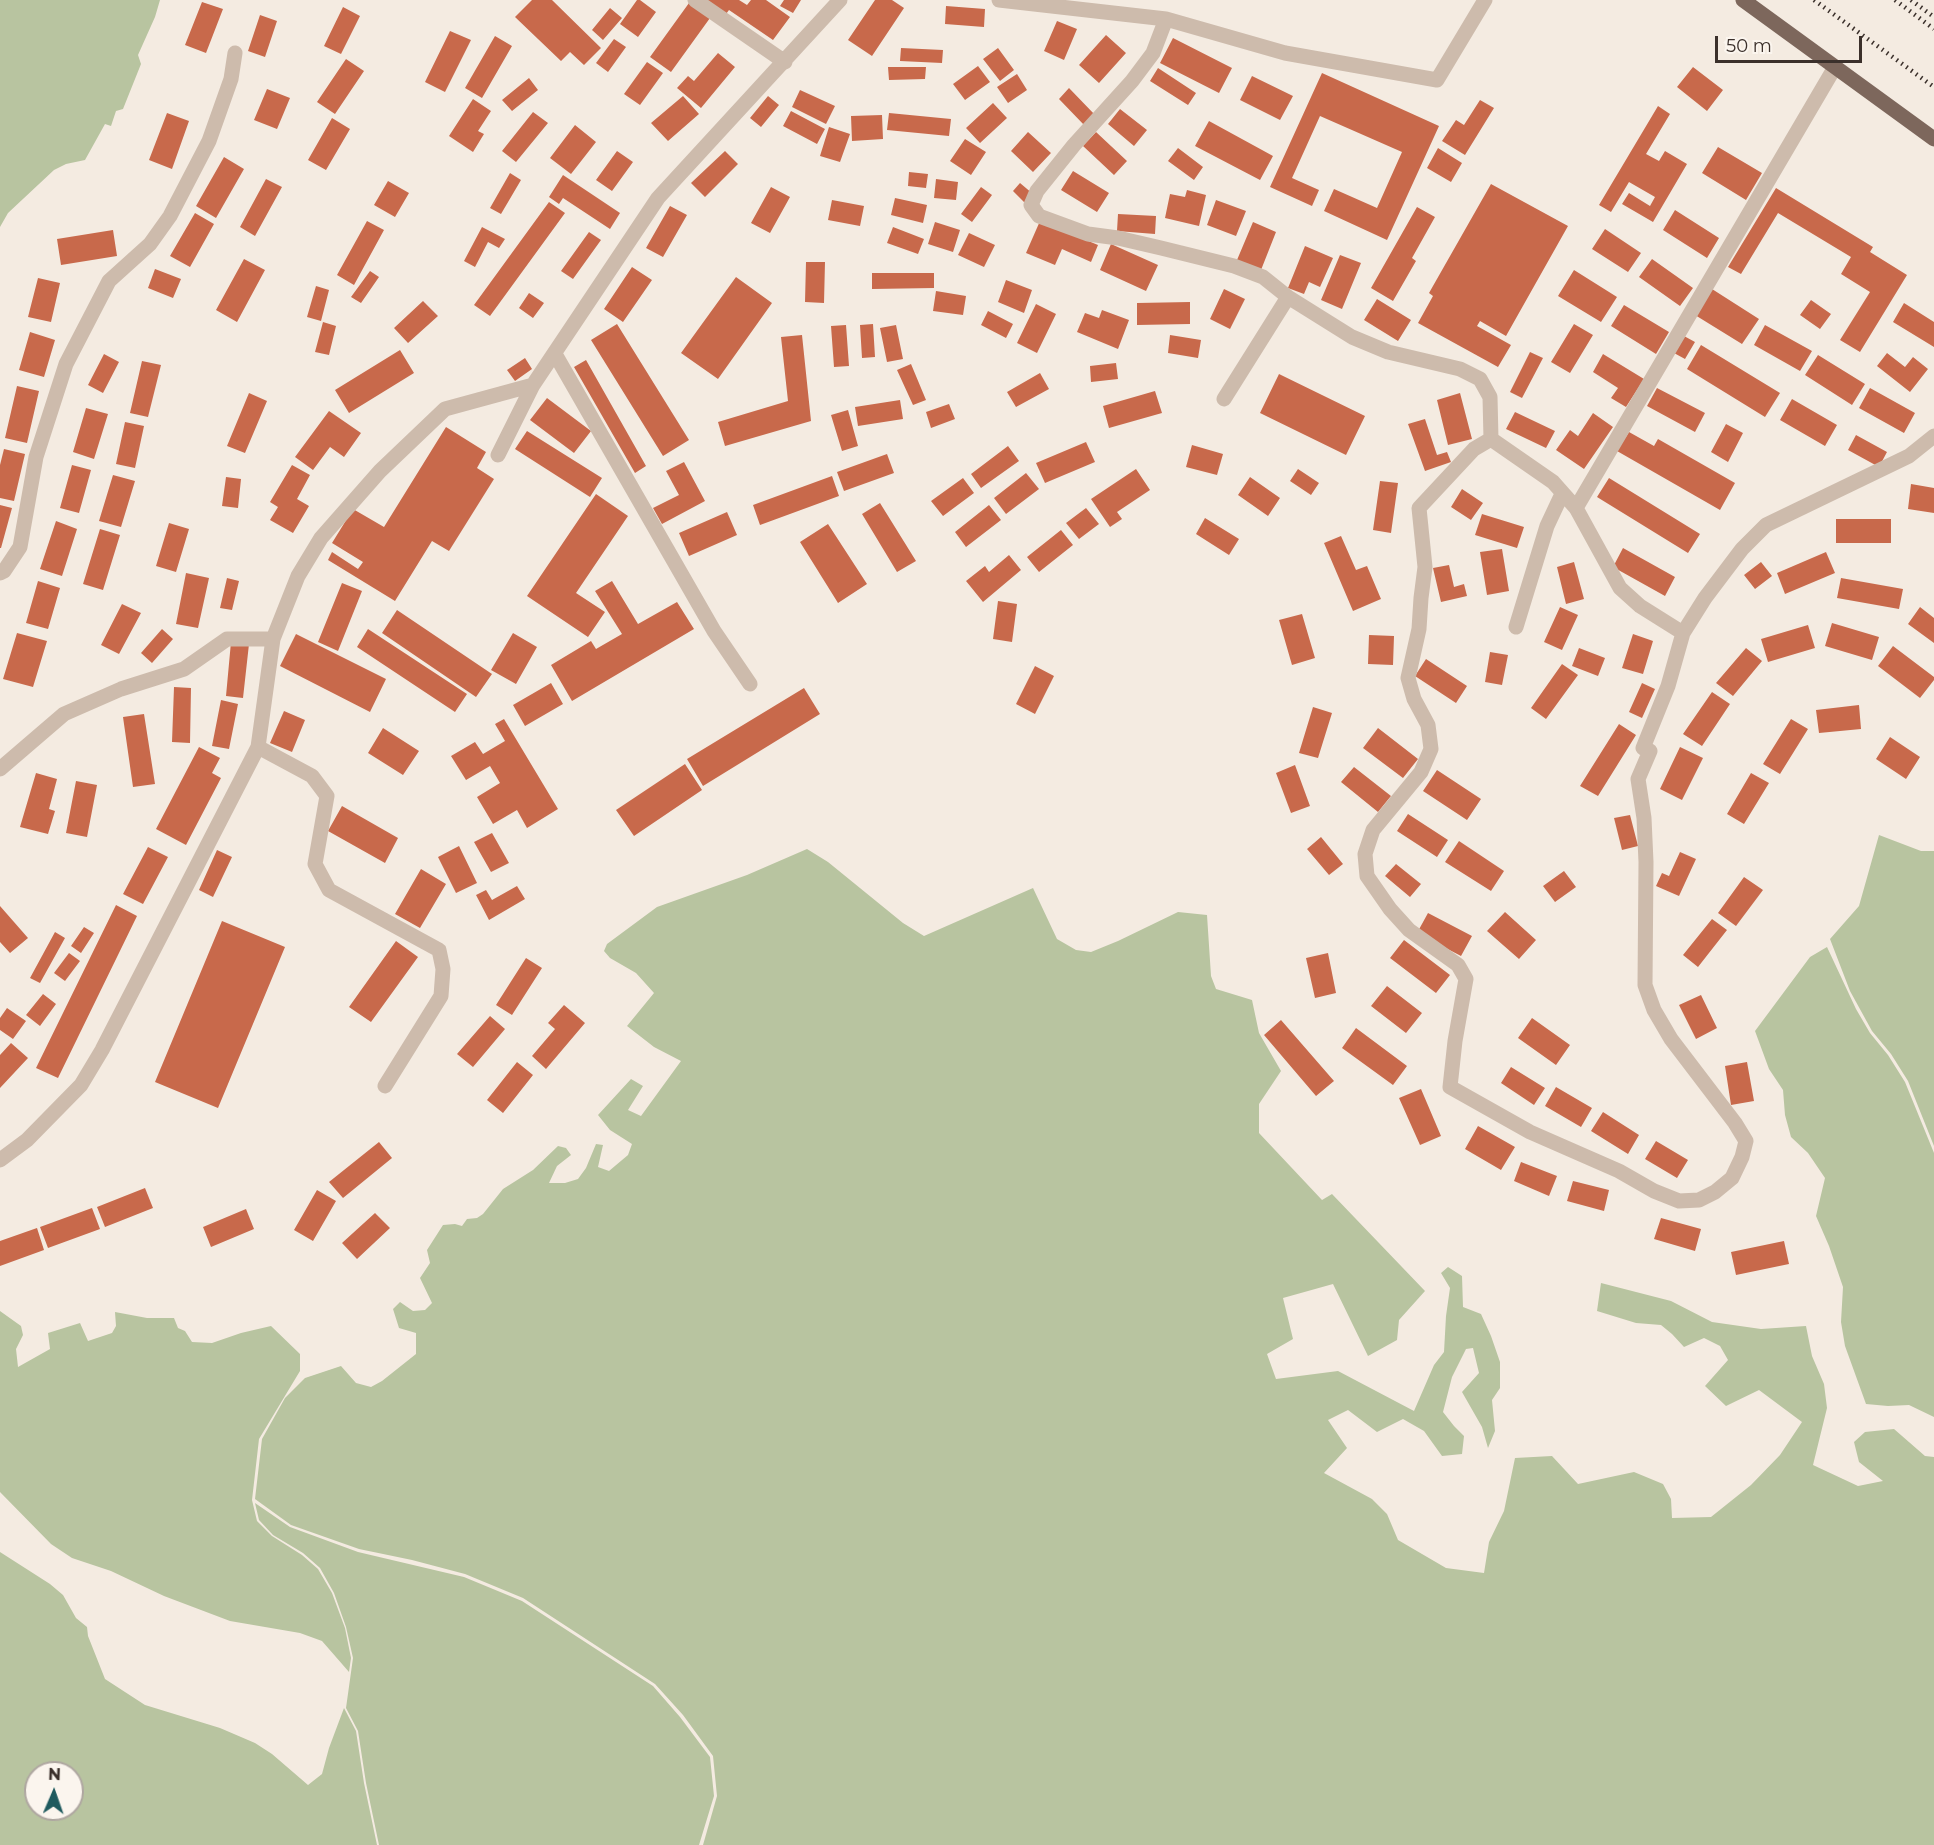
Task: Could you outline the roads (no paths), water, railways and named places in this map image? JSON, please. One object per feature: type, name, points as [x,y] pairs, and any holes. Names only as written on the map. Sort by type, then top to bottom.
[{"type":"main road","points":[[1743,0],[1934,139]]},
{"type":"street","points":[[695,0],[785,62]]},
{"type":"street","points":[[498,455],[533,385],[658,198],[840,0]]},
{"type":"street","points":[[999,0],[1166,19],[1285,53],[1437,80],[1485,0]]},
{"type":"street","points":[[1166,19],[1153,53],[1132,81],[1074,145],[1037,191],[1031,204],[1039,216],[1088,234],[1150,245],[1234,266],[1263,277],[1288,297],[1352,337],[1388,352],[1460,369],[1480,379],[1490,398],[1491,439]]},
{"type":"street","points":[[0,573],[20,547],[36,457],[66,364],[109,281],[150,244],[170,216],[209,141],[231,80],[236,53]]},
{"type":"street","points":[[1576,508],[1835,68]]},
{"type":"street","points":[[1224,399],[1288,297]]},
{"type":"street","points":[[555,354],[714,631],[750,684]]},
{"type":"street","points":[[0,1160],[27,1140],[81,1085],[102,1050],[258,747],[273,639],[298,576],[321,538],[380,471],[445,409],[533,385]]},
{"type":"street","points":[[1491,439],[1474,449],[1419,508],[1425,567],[1419,629],[1408,678],[1414,699],[1428,725],[1431,749],[1421,772],[1373,830],[1365,854],[1367,876],[1390,909],[1409,930],[1458,965],[1466,979],[1450,1087],[1530,1132],[1619,1171],[1654,1191],[1679,1201],[1699,1200],[1715,1192],[1732,1178],[1742,1157],[1746,1141],[1735,1123],[1671,1039],[1654,1010],[1645,985],[1646,862],[1644,818],[1638,779],[1650,751],[1643,748],[1668,686],[1683,633],[1705,598],[1742,549],[1766,525],[1909,456],[1934,436]]},
{"type":"street","points":[[1491,439],[1553,482],[1576,508],[1620,588],[1640,606],[1683,633]]},
{"type":"street","points":[[1516,627],[1547,526],[1562,494]]},
{"type":"street","points":[[0,769],[64,714],[121,688],[184,669],[227,639],[273,639]]},
{"type":"street","points":[[258,747],[312,776],[327,796],[315,864],[329,890],[439,950],[443,969],[441,996],[385,1086]]},
{"type":"railway","points":[[1814,0],[1934,87]]},
{"type":"railway","points":[[1895,0],[1934,29]]},
{"type":"railway","points":[[1911,0],[1934,17]]}]
